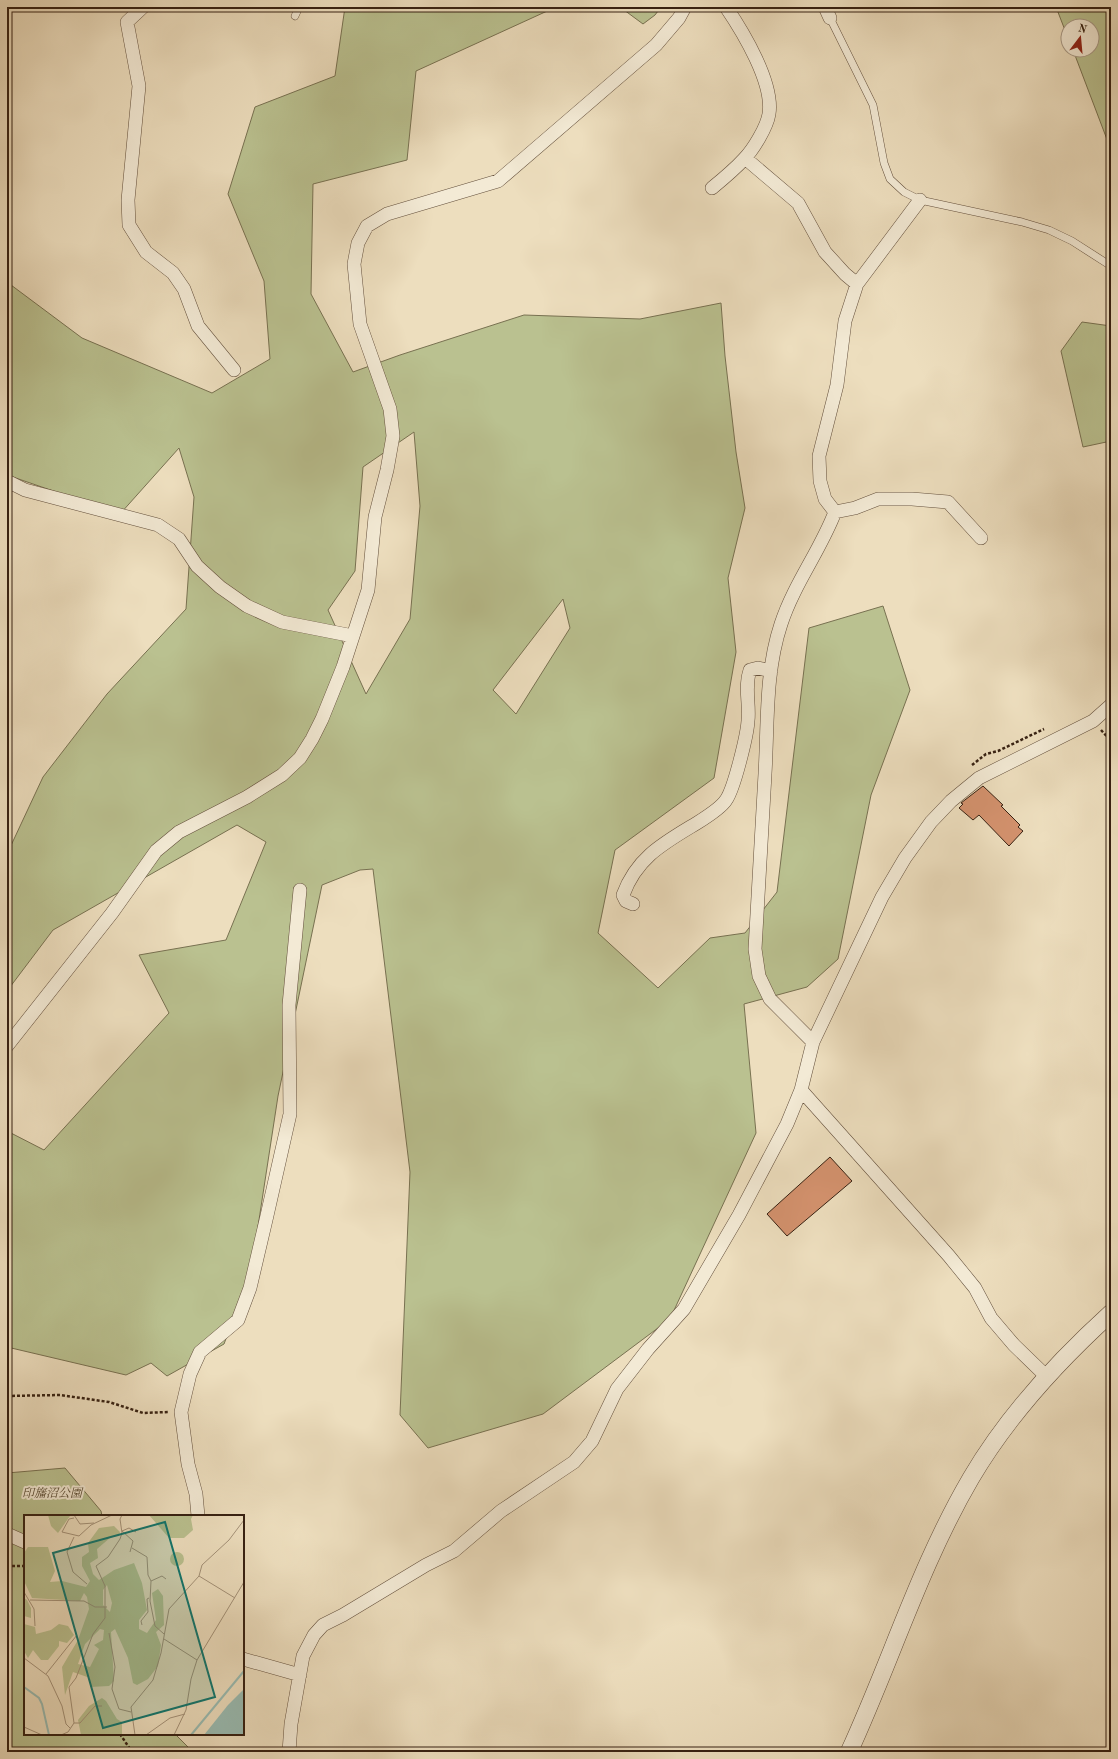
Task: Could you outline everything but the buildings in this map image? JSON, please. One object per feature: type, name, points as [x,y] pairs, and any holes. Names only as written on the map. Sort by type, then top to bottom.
[{"type":"street","points":[[143,7],[127,22],[139,86],[128,200],[129,225],[146,252],[173,273],[184,289],[198,326],[234,370]]},
{"type":"street","points":[[7,1046],[112,913],[156,851],[179,832],[247,797],[282,775],[300,758],[322,719],[335,688],[368,590],[375,517],[388,470],[393,436],[390,409],[360,324],[354,264],[358,243],[367,226],[387,214],[498,181],[656,45],[680,18],[685,7]]},
{"type":"street","points":[[712,188],[745,158],[762,133],[769,114],[769,98],[762,74],[744,33],[726,7]]},
{"type":"street","points":[[745,158],[798,204],[825,252],[856,284]]},
{"type":"street","points":[[835,512],[825,499],[820,481],[819,456],[837,385],[845,321],[856,284],[920,200]]},
{"type":"street","points":[[7,481],[24,490],[158,525],[179,539],[197,566],[220,586],[247,606],[282,622],[353,636]]},
{"type":"street","points":[[835,512],[855,508],[878,499],[912,499],[948,502],[981,538]]},
{"type":"street","points":[[813,1042],[781,1012],[770,999],[759,976],[755,949],[771,671],[781,624],[791,600],[829,527],[835,512]]},
{"type":"street","points":[[633,904],[626,901],[623,895],[627,882],[638,865],[655,849],[704,818],[726,801],[733,785],[748,721],[748,674],[750,670],[758,668],[771,671]]},
{"type":"street","points":[[289,1752],[303,1656],[314,1635],[323,1625],[350,1611],[426,1565],[454,1551],[501,1511],[574,1462],[592,1441],[617,1389],[648,1349],[684,1309],[739,1215],[787,1124],[801,1090],[813,1042],[882,897],[905,858],[931,822],[951,801],[979,778],[1093,721],[1111,705]]},
{"type":"street","points":[[198,1515],[196,1494],[188,1464],[181,1412],[190,1374],[200,1352],[238,1320],[250,1288],[266,1220],[290,1114],[289,1005],[300,890]]},
{"type":"street","points":[[801,1090],[949,1256],[975,1288],[991,1318],[1014,1345],[1046,1376]]},
{"type":"street","points":[[849,1752],[940,1536],[971,1478],[1003,1429],[1046,1376],[1111,1313]]},
{"type":"street","points":[[7,1534],[24,1542]]},
{"type":"street","points":[[244,1659],[300,1675]]},
{"type":"lane","points":[[295,16],[299,7]]},
{"type":"lane","points":[[827,12],[873,105],[884,163],[890,179],[904,192],[920,200],[1022,222],[1049,230],[1072,241],[1111,266]]},
{"type":"path","points":[[7,1396],[60,1396],[109,1402],[143,1413],[181,1412]]},
{"type":"path","points":[[7,1566],[24,1566]]},
{"type":"path","points":[[121,1735],[132,1752]]},
{"type":"green space","points":[[345,7],[556,7],[416,71],[407,160],[313,184],[311,294],[353,372],[400,355],[524,315],[640,319],[721,303],[725,356],[736,452],[745,508],[728,578],[736,652],[714,778],[615,850],[598,933],[658,988],[710,938],[745,933],[777,892],[809,628],[883,606],[910,690],[871,795],[838,959],[807,987],[744,1004],[756,1133],[670,1319],[543,1414],[428,1448],[400,1415],[410,1172],[373,869],[360,870],[322,885],[278,1096],[251,1272],[224,1344],[167,1376],[151,1363],[126,1375],[7,1347],[7,1131],[44,1150],[169,1013],[139,955],[226,940],[266,842],[237,825],[53,930],[7,991],[7,854],[43,777],[107,694],[186,609],[194,497],[179,448],[120,514],[7,475],[7,282],[82,338],[212,393],[270,359],[264,281],[228,194],[255,107],[335,76]],"holes":[[[414,432],[420,506],[410,619],[366,694],[328,610],[355,571],[363,467]],[[563,599],[570,628],[516,714],[493,690]]]},
{"type":"green space","points":[[620,7],[661,7],[655,15],[643,24]]},
{"type":"green space","points":[[1056,7],[1111,7],[1111,150],[1076,58],[1100,58],[1100,18],[1060,18]]},
{"type":"green space","points":[[1082,322],[1111,326],[1111,441],[1083,447],[1061,351]]},
{"type":"green space","name":"印旛沼公園","points":[[65,1468],[101,1511],[102,1515],[24,1515],[24,1735],[176,1735],[191,1750],[190,1752],[7,1752],[7,1473]]}]
